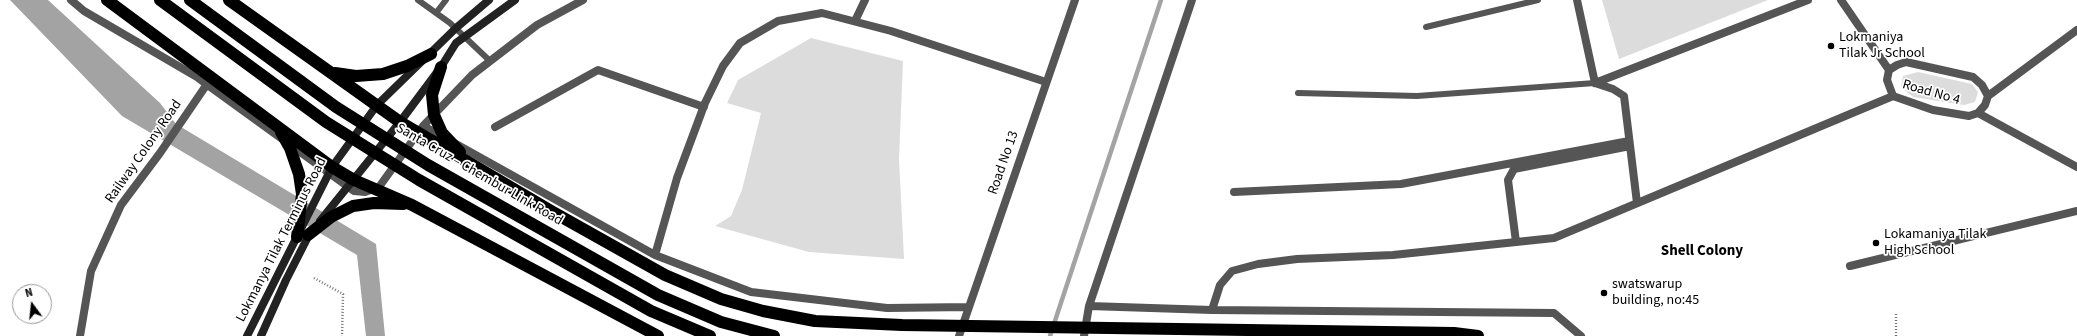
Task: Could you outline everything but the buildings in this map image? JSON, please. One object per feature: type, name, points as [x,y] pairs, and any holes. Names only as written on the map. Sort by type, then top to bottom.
[{"type":"highway","points":[[107,0],[332,167],[354,180],[412,205],[658,336]]},
{"type":"highway","points":[[160,0],[326,122],[419,180],[651,311],[710,336]]},
{"type":"highway","name":"Santa Cruz – Chembur Link Road","points":[[190,0],[336,107],[428,165],[658,295],[721,322],[774,336]]},
{"type":"highway","points":[[230,0],[400,122],[551,211],[665,275],[721,300],[764,311],[815,321],[894,325],[1454,333],[1478,336]]},
{"type":"highway","points":[[331,73],[356,76],[383,74],[407,66],[431,54]]},
{"type":"highway","points":[[441,67],[432,95],[434,115],[442,133],[457,150],[482,170]]},
{"type":"highway","points":[[280,129],[290,148],[299,174],[302,194],[303,236]]},
{"type":"highway","points":[[303,236],[331,217],[353,206],[374,203],[412,205]]},
{"type":"main road","name":"Lokmanya Tilak Terminus Road","points":[[261,336],[332,167],[377,105],[456,28],[489,0]]},
{"type":"main road","name":"Lokmanya Tilak Terminus Road","points":[[247,336],[303,236],[354,180],[400,122],[441,67],[456,43],[515,0]]},
{"type":"street","points":[[71,0],[84,11],[197,77],[252,119],[354,191],[365,192],[379,187],[424,126],[472,75],[537,25],[583,0]]},
{"type":"street","points":[[855,21],[865,0]]},
{"type":"street","name":"Road No 13","points":[[959,336],[968,306],[1075,0]]},
{"type":"street","points":[[1084,336],[1089,306],[1192,0]]},
{"type":"street","points":[[1577,0],[1595,83]]},
{"type":"street","points":[[1595,83],[1808,0]]},
{"type":"street","name":"Road No 4","points":[[1841,0],[1889,70],[1887,80],[1893,96],[1933,110],[1969,116],[1978,113]]},
{"type":"street","points":[[655,255],[677,178],[704,106],[723,66],[740,42],[778,21],[822,13],[891,30],[1046,82]]},
{"type":"street","points":[[2077,30],[1988,96],[1986,105],[1978,113],[2077,168]]},
{"type":"street","points":[[1889,70],[1906,62],[1973,77],[1982,85],[1988,96]]},
{"type":"street","points":[[495,127],[598,70],[704,106]]},
{"type":"street","points":[[1595,83],[1613,89],[1624,96],[1637,203]]},
{"type":"street","name":"Railway Colony Road","points":[[80,336],[91,271],[121,205],[186,117],[205,87],[209,86]]},
{"type":"street","points":[[1212,310],[1220,285],[1232,271],[1258,264],[1296,259],[1393,255],[1554,238],[1893,96]]},
{"type":"street","points":[[424,126],[655,255],[751,292],[887,308],[968,306]]},
{"type":"street","points":[[1234,192],[1401,184],[1630,144]]},
{"type":"street","points":[[1516,242],[1508,180],[1514,168],[1630,144]]},
{"type":"street","points":[[1850,266],[2077,211]]},
{"type":"street","points":[[1089,306],[1212,310],[1554,313],[1581,336]]},
{"type":"lane","points":[[418,0],[450,22],[490,61]]},
{"type":"lane","points":[[436,13],[446,0]]},
{"type":"lane","points":[[1426,27],[1538,0]]},
{"type":"lane","points":[[1298,93],[1417,96],[1595,83]]},
{"type":"path","points":[[314,278],[342,294],[342,336]]},
{"type":"path","points":[[1896,314],[1896,336]]},
{"type":"shaded area","points":[[10,0],[48,0],[160,103],[176,124],[376,244],[385,336],[366,336],[357,255],[122,116]]},
{"type":"shaded area","points":[[1602,0],[1768,0],[1619,59]]},
{"type":"shaded area","points":[[811,38],[903,61],[899,159],[904,259],[809,252],[715,226],[731,216],[742,190],[761,113],[727,103],[738,80]]},
{"type":"shaded area","points":[[1918,72],[1972,84],[1978,92],[1975,102],[1964,105],[1913,97],[1901,87],[1903,76]]},
{"type":"waterway","points":[[1050,336],[1161,0]]},
{"type":"place","name":"Lokmaniya Tilak Jr School","points":[[1831,46]]},
{"type":"place","name":"Lokamaniya Tilak High School","points":[[1876,243]]},
{"type":"place","name":"swatswarup building, no:45","points":[[1604,293]]},
{"type":"district","name":"Shell Colony","points":[[1702,252]]}]
